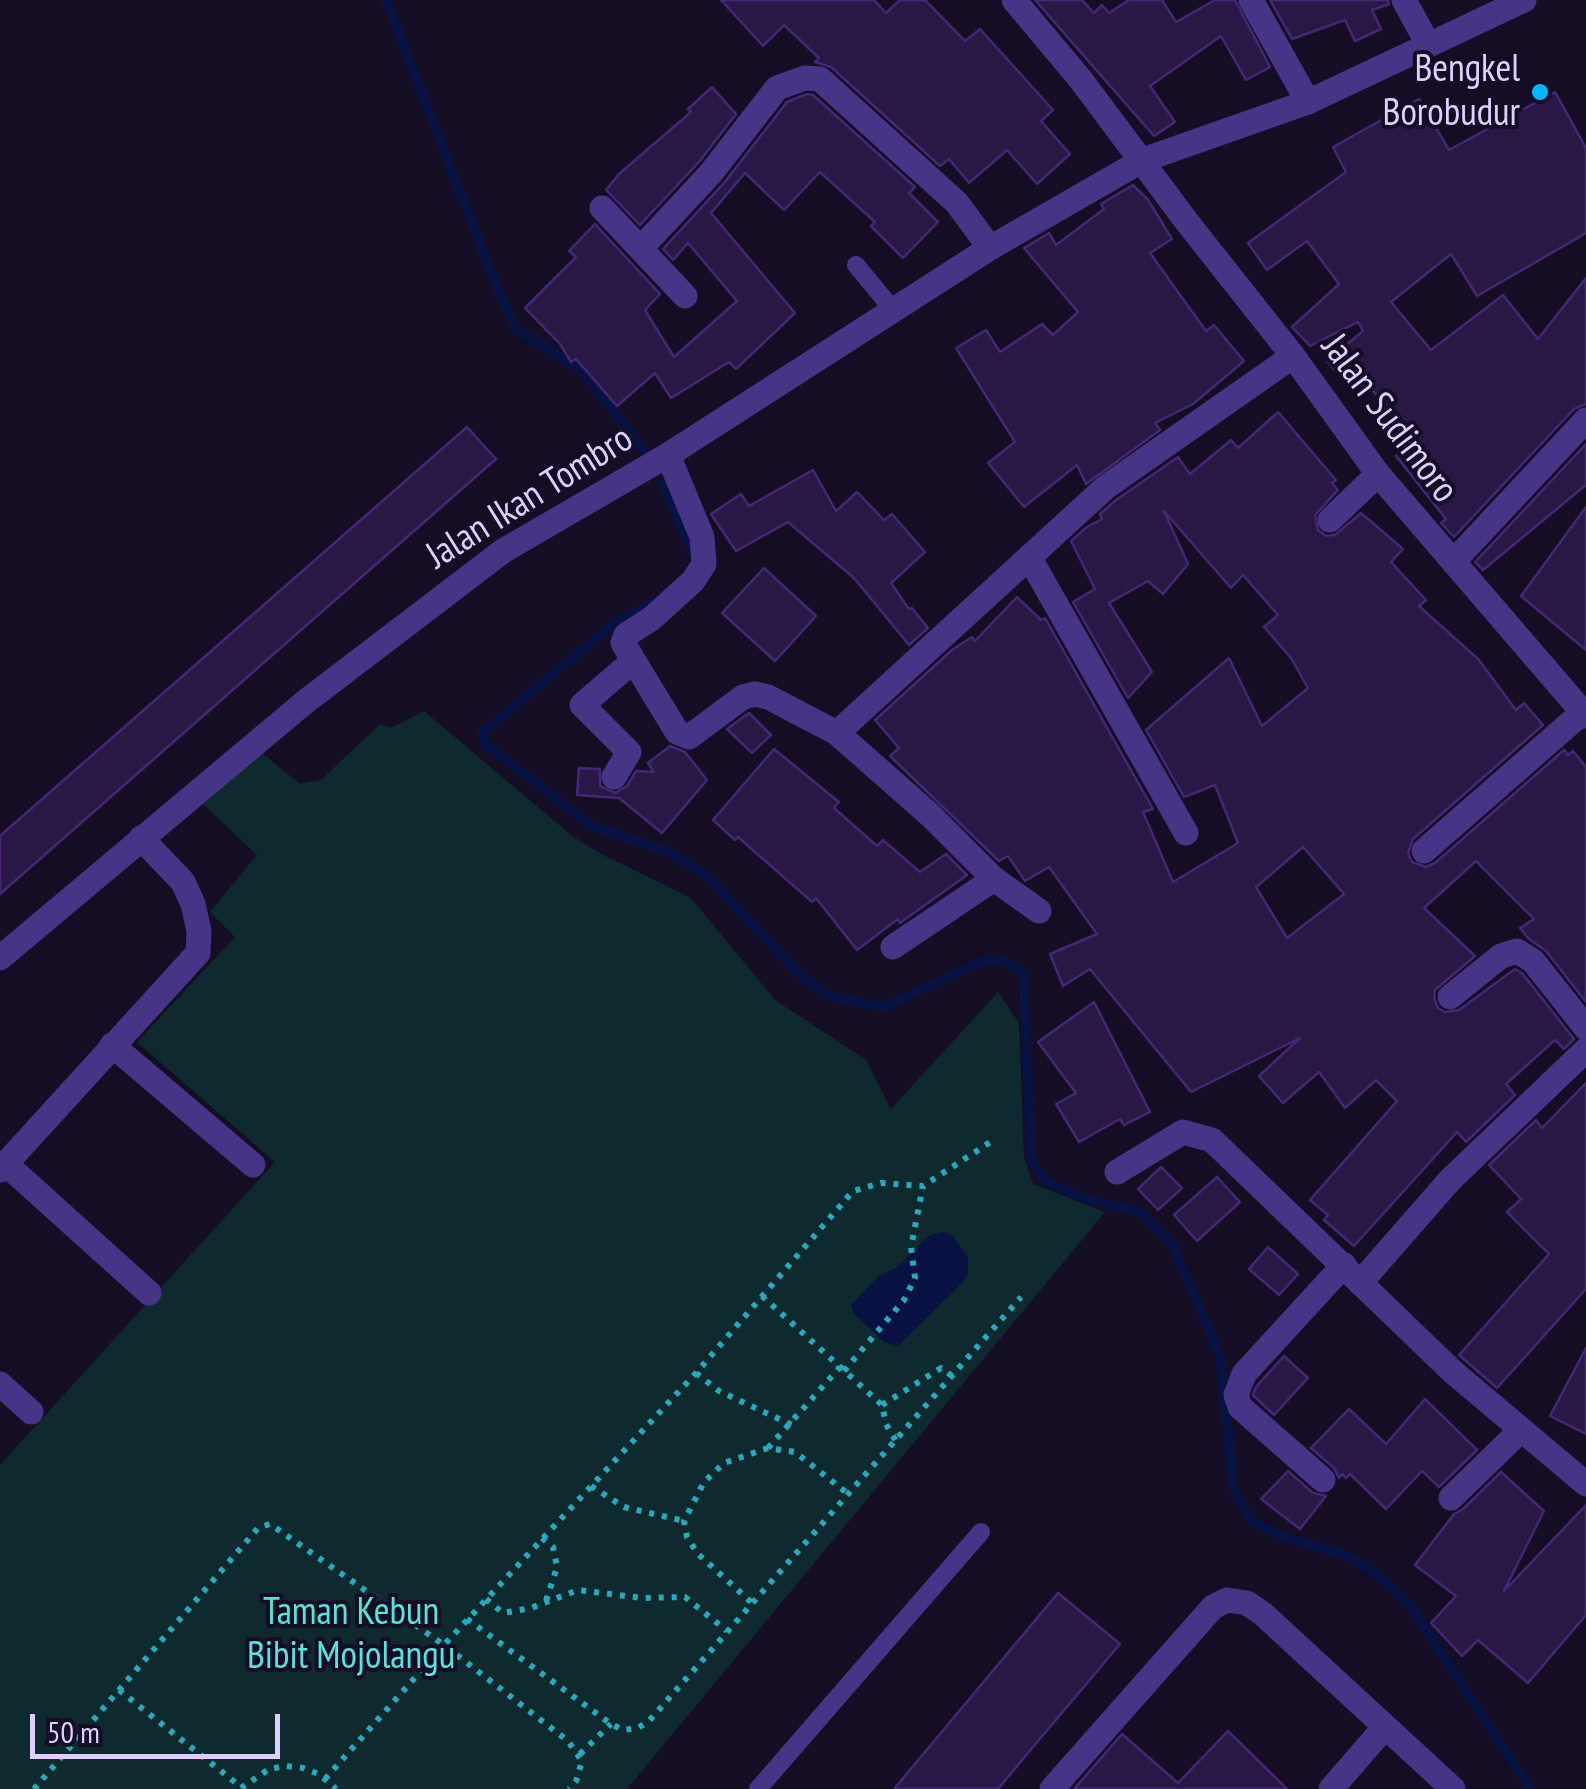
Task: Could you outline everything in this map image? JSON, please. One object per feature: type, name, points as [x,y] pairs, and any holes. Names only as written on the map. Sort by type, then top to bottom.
[{"type":"street","name":"Jalan Sudimoro","points":[[1014,0],[1143,160],[1378,474],[1584,714]]},
{"type":"street","points":[[1250,0],[1308,102]]},
{"type":"street","points":[[1404,0],[1428,44]]},
{"type":"street","points":[[1143,160],[1308,102],[1524,0]]},
{"type":"street","points":[[642,247],[711,173],[777,88],[805,78],[820,80],[957,203],[990,248]]},
{"type":"street","name":"Jalan Ikan Tombro","points":[[0,958],[305,702],[502,551],[668,455],[990,248],[1143,160]]},
{"type":"street","points":[[602,208],[686,296]]},
{"type":"street","points":[[837,733],[1106,487],[1293,356]]},
{"type":"street","points":[[1454,562],[1586,420]]},
{"type":"street","points":[[668,455],[702,536],[704,564],[694,580],[652,619],[626,634],[623,643],[683,736],[696,734],[743,697],[768,697],[837,733],[930,814],[994,879],[1038,911]]},
{"type":"street","points":[[1330,520],[1378,474]]},
{"type":"street","points":[[1029,557],[1186,833]]},
{"type":"street","points":[[614,778],[629,752],[582,705],[632,662]]},
{"type":"street","points":[[1424,851],[1584,714]]},
{"type":"street","points":[[142,838],[183,882],[193,904],[198,953],[3,1167],[148,1293]]},
{"type":"street","points":[[893,947],[994,879]]},
{"type":"street","points":[[1450,998],[1501,956],[1517,951],[1533,962],[1586,1028]]},
{"type":"street","points":[[112,1044],[253,1165]]},
{"type":"street","points":[[1323,1480],[1240,1407],[1236,1394],[1244,1374],[1434,1202],[1450,1180],[1586,1050]]},
{"type":"street","points":[[1118,1172],[1183,1132],[1198,1134],[1224,1151],[1520,1430],[1586,1484]]},
{"type":"street","points":[[0,1384],[31,1412]]},
{"type":"street","points":[[1451,1498],[1520,1430]]},
{"type":"street","points":[[1052,1789],[1213,1607],[1227,1600],[1247,1603],[1263,1614],[1453,1789]]},
{"type":"street","points":[[1331,1789],[1385,1726]]},
{"type":"lane","points":[[856,265],[894,311]]},
{"type":"lane","points":[[758,1789],[981,1532]]},
{"type":"path","points":[[325,1779],[444,1644],[696,1373],[853,1191],[881,1183],[923,1186],[992,1141]]},
{"type":"path","points":[[752,1602],[698,1554],[684,1522],[704,1482],[724,1463],[768,1448],[876,1336],[904,1300],[916,1278],[912,1253],[923,1186]]},
{"type":"path","points":[[762,1296],[882,1405],[886,1424],[896,1441]]},
{"type":"path","points":[[467,1619],[611,1724],[623,1730],[649,1722],[1021,1298]]},
{"type":"path","points":[[882,1405],[941,1368],[952,1376]]},
{"type":"path","points":[[696,1373],[720,1391],[792,1425]]},
{"type":"path","points":[[768,1448],[794,1452],[847,1492]]},
{"type":"path","points":[[591,1486],[624,1507],[684,1522]]},
{"type":"path","points":[[34,1789],[263,1525],[276,1527],[444,1644],[568,1740],[580,1754],[581,1769],[569,1789]]},
{"type":"path","points":[[542,1538],[553,1547],[557,1567],[545,1602]]},
{"type":"path","points":[[486,1599],[503,1613],[578,1590],[642,1598],[685,1597],[727,1631]]},
{"type":"path","points":[[119,1690],[241,1788],[269,1769],[286,1766],[303,1768],[336,1789]]},
{"type":"path","points":[[580,1754],[611,1724]]},
{"type":"green space","name":"Taman Kebun Bibit Mojolangu","points":[[424,711],[571,835],[691,898],[775,1000],[866,1060],[891,1109],[998,992],[1019,1023],[1024,1157],[1033,1184],[1105,1212],[627,1789],[0,1789],[0,1465],[275,1162],[137,1042],[235,937],[210,912],[257,855],[203,804],[262,753],[300,784],[321,780],[380,724],[391,728]]},
{"type":"shaded area","points":[[943,1232],[953,1236],[968,1257],[968,1274],[898,1346],[884,1342],[853,1313],[851,1305],[928,1236]]},
{"type":"building","points":[[721,0],[874,0],[886,13],[900,0],[925,0],[965,41],[980,29],[1053,110],[1041,121],[1070,154],[1037,184],[1007,150],[969,183],[949,159],[940,166],[831,67],[815,62],[819,58],[784,25],[763,46]]},
{"type":"building","points":[[1035,0],[1082,0],[1094,13],[1102,5],[1109,13],[1129,0],[1162,0],[1176,22],[1215,0],[1235,0],[1270,67],[1246,80],[1221,36],[1150,86],[1175,122],[1154,136]]},
{"type":"building","points":[[1270,0],[1388,0],[1389,4],[1372,10],[1381,29],[1355,41],[1345,20],[1292,39]]},
{"type":"building","points":[[712,87],[736,114],[699,162],[640,225],[606,190],[691,112],[688,109]]},
{"type":"building","points":[[1555,92],[1586,148],[1586,233],[1477,296],[1451,254],[1391,302],[1431,350],[1503,295],[1538,339],[1586,278],[1586,404],[1574,409],[1454,537],[1441,523],[1446,519],[1396,456],[1414,442],[1369,386],[1357,396],[1327,361],[1363,331],[1358,322],[1310,346],[1292,327],[1339,284],[1307,241],[1267,270],[1248,243],[1346,172],[1333,147],[1419,99],[1449,150]]},
{"type":"building","points":[[813,95],[915,187],[909,193],[938,222],[903,258],[871,226],[875,222],[820,172],[784,210],[745,173],[711,213],[795,313],[736,369],[729,362],[671,398],[655,373],[617,406],[576,359],[571,362],[560,344],[525,308],[576,257],[569,251],[595,224],[660,294],[645,310],[674,357],[737,301],[688,243],[673,260],[663,249],[724,183],[787,102]]},
{"type":"building","points":[[1133,185],[1148,200],[1172,239],[1150,253],[1206,331],[1214,325],[1244,361],[1193,404],[1155,423],[1160,430],[1086,484],[1077,465],[1024,507],[988,463],[1015,442],[956,348],[986,330],[1000,352],[1042,324],[1053,335],[1078,312],[1024,248],[1049,233],[1056,245],[1104,209],[1101,204]]},
{"type":"building","points":[[1278,412],[1336,480],[1332,483],[1338,490],[1315,515],[1318,530],[1326,536],[1335,535],[1361,513],[1403,549],[1391,562],[1426,600],[1419,606],[1478,659],[1516,710],[1524,703],[1543,725],[1413,839],[1408,853],[1412,862],[1426,867],[1435,863],[1564,750],[1568,755],[1573,751],[1586,767],[1586,1002],[1546,951],[1520,928],[1534,919],[1476,861],[1424,908],[1475,956],[1435,990],[1438,1008],[1445,1012],[1459,1010],[1515,969],[1574,1039],[1564,1049],[1555,1040],[1506,1084],[1515,1095],[1466,1142],[1457,1132],[1354,1246],[1324,1220],[1328,1215],[1310,1200],[1397,1101],[1376,1080],[1345,1108],[1319,1072],[1283,1103],[1259,1076],[1300,1038],[1191,1092],[1090,969],[1063,986],[1050,954],[1097,934],[1049,867],[1025,881],[1008,856],[999,861],[890,756],[899,748],[875,720],[952,650],[972,637],[975,641],[1017,597],[1041,620],[1045,618],[1153,809],[1143,812],[1173,882],[1238,843],[1215,785],[1184,797],[1146,730],[1229,658],[1262,726],[1308,688],[1291,658],[1264,627],[1278,615],[1243,575],[1231,588],[1164,511],[1188,564],[1163,594],[1148,581],[1109,603],[1152,672],[1128,698],[1073,602],[1095,589],[1071,541],[1102,519],[1100,514],[1116,500],[1178,457],[1190,474],[1231,440],[1238,448]],"holes":[[[1303,847],[1344,894],[1287,938],[1256,887]]]},
{"type":"building","points":[[467,427],[496,459],[0,894],[0,836]]},
{"type":"building","points":[[1586,444],[1586,485],[1483,570],[1475,562]]},
{"type":"building","points":[[813,470],[836,511],[857,492],[884,520],[892,514],[925,552],[891,583],[928,628],[909,645],[854,578],[788,522],[736,551],[711,514],[741,494],[749,506]]},
{"type":"building","points":[[1586,507],[1586,650],[1521,596]]},
{"type":"building","points":[[764,568],[816,616],[775,661],[722,613]]},
{"type":"building","points":[[749,713],[771,735],[752,753],[727,729]]},
{"type":"building","points":[[670,746],[685,752],[707,780],[662,833],[619,798],[577,795],[579,768],[600,769],[600,786],[615,793],[627,786],[636,771],[654,772],[648,763]]},
{"type":"building","points":[[774,749],[839,802],[834,808],[877,846],[883,840],[920,872],[946,854],[967,875],[857,950],[816,898],[812,902],[713,820]]},
{"type":"building","points":[[1094,1002],[1150,1112],[1124,1125],[1120,1119],[1079,1142],[1056,1104],[1076,1093],[1038,1042]]},
{"type":"building","points":[[1586,1083],[1586,1289],[1497,1388],[1459,1355],[1549,1254],[1507,1212],[1521,1199],[1489,1165],[1536,1120],[1542,1128]]},
{"type":"building","points":[[1161,1167],[1182,1188],[1158,1210],[1138,1189]]},
{"type":"building","points":[[1217,1177],[1240,1202],[1197,1241],[1174,1215]]},
{"type":"building","points":[[1268,1247],[1298,1274],[1279,1295],[1249,1269]]},
{"type":"building","points":[[1586,1348],[1586,1434],[1550,1416]]},
{"type":"building","points":[[1284,1356],[1308,1378],[1274,1415],[1253,1395]]},
{"type":"building","points":[[1425,1399],[1477,1450],[1439,1487],[1422,1471],[1386,1509],[1350,1474],[1339,1478],[1334,1468],[1311,1448],[1349,1409],[1386,1444]]},
{"type":"building","points":[[1288,1471],[1313,1493],[1326,1496],[1300,1529],[1261,1499]]},
{"type":"building","points":[[1501,1472],[1544,1511],[1504,1591],[1586,1505],[1586,1615],[1528,1683],[1478,1640],[1462,1656],[1431,1623],[1456,1596],[1415,1565],[1454,1514]]},
{"type":"building","points":[[1058,1593],[1120,1644],[998,1789],[894,1789]]},
{"type":"building","points":[[1228,1731],[1287,1789],[1074,1789],[1122,1734],[1178,1783]]},
{"type":"waterway","points":[[386,0],[501,298],[517,330],[582,371],[649,457]]},
{"type":"waterway","points":[[663,485],[693,552]]},
{"type":"waterway","points":[[655,602],[616,622],[483,732],[484,743],[592,826],[669,852],[707,876],[804,979],[832,997],[885,1007],[988,958],[1007,962],[1024,975],[1031,1159],[1046,1182],[1087,1199],[1140,1212],[1173,1245],[1220,1356],[1234,1491],[1253,1522],[1279,1535],[1348,1556],[1378,1575],[1411,1606],[1530,1789]]},
{"type":"place","name":"Bengkel Borobudur","points":[[1540,92]]}]
